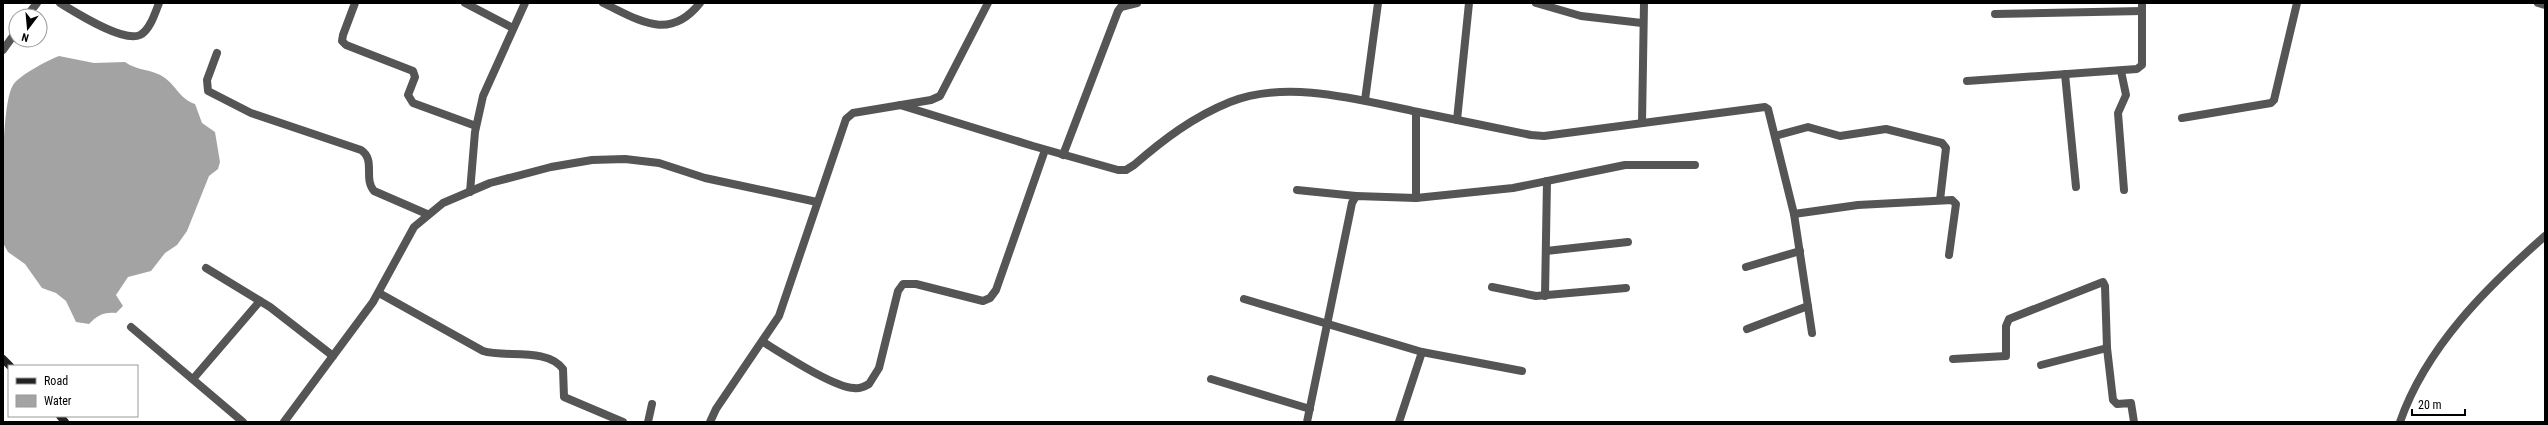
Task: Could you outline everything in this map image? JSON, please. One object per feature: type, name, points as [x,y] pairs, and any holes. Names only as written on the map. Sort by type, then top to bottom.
[{"type":"street","points":[[60,3],[86,19],[121,34],[133,36],[145,31],[159,3]]},
{"type":"street","points":[[355,3],[342,41],[346,45],[413,71],[415,77],[408,95],[412,103],[476,126]]},
{"type":"street","points":[[465,3],[513,28]]},
{"type":"street","points":[[470,192],[476,126],[483,96],[525,3]]},
{"type":"street","points":[[603,3],[639,20],[665,26],[678,23],[691,14],[700,3]]},
{"type":"street","points":[[710,422],[716,409],[763,342],[779,316],[846,119],[853,113],[940,96],[988,3]]},
{"type":"street","points":[[1063,155],[1118,11],[1126,5],[1137,3]]},
{"type":"street","points":[[1365,100],[1378,3]]},
{"type":"street","points":[[1457,120],[1468,3]]},
{"type":"street","points":[[1536,3],[1581,16],[1642,23]]},
{"type":"street","points":[[1642,123],[1642,23],[1644,3]]},
{"type":"street","points":[[2182,118],[2271,103],[2274,100],[2297,3]]},
{"type":"street","points":[[2538,3],[2545,5]]},
{"type":"street","points":[[1967,81],[2121,71],[2137,69],[2142,65],[2142,7],[1995,14]]},
{"type":"street","points":[[217,53],[207,80],[208,92],[251,113],[361,150],[367,154],[370,160],[368,177],[370,186],[374,191],[427,214]]},
{"type":"street","points":[[2121,71],[2126,95],[2118,113],[2124,190]]},
{"type":"street","points":[[2065,74],[2076,186]]},
{"type":"street","points":[[900,105],[1103,167],[1126,170],[1134,166],[1179,128],[1230,102],[1258,94],[1288,94],[1365,100],[1416,112],[1544,136],[1765,107],[1768,109],[1794,214],[1812,333]]},
{"type":"street","points":[[1416,112],[1416,198]]},
{"type":"street","points":[[1775,136],[1808,127],[1840,136],[1886,129],[1942,143],[1946,148],[1940,200]]},
{"type":"street","points":[[763,342],[807,368],[842,385],[854,388],[869,384],[879,368],[898,291],[902,284],[916,284],[983,300],[990,298],[996,290],[1045,150]]},
{"type":"street","points":[[284,422],[379,293],[414,227],[427,214],[443,203],[490,183],[551,167],[592,160],[625,159],[659,163],[705,178],[817,202]]},
{"type":"street","points":[[1297,190],[1356,196],[1416,198],[1512,188],[1625,165],[1695,165]]},
{"type":"street","points":[[1545,296],[1547,181]]},
{"type":"street","points":[[1307,422],[1352,203],[1356,196]]},
{"type":"street","points":[[1794,214],[1858,205],[1952,200],[1956,204],[1949,255]]},
{"type":"street","points":[[2400,422],[2411,394],[2445,340],[2500,276],[2545,236]]},
{"type":"street","points":[[1546,251],[1628,242]]},
{"type":"street","points":[[1746,267],[1800,251]]},
{"type":"street","points":[[206,268],[260,300],[334,356]]},
{"type":"street","points":[[1953,359],[2006,356],[2006,326],[2009,319],[2100,282],[2105,286],[2107,348],[2113,400],[2117,404],[2131,403],[2134,422]]},
{"type":"street","points":[[1492,287],[1545,296],[1626,288]]},
{"type":"street","points":[[379,293],[482,351],[494,355],[532,354],[555,362],[562,368],[564,397],[623,422]]},
{"type":"street","points":[[1244,299],[1422,352],[1522,371]]},
{"type":"street","points":[[193,379],[260,300]]},
{"type":"street","points":[[1747,329],[1808,306]]},
{"type":"street","points":[[130,327],[243,422]]},
{"type":"street","points":[[2042,365],[2107,348]]},
{"type":"street","points":[[1399,422],[1422,352]]},
{"type":"street","points":[[1211,379],[1310,409]]},
{"type":"street","points":[[648,422],[652,404]]},
{"type":"water","points":[[59,56],[94,63],[125,62],[165,78],[182,96],[195,104],[202,123],[215,132],[220,162],[218,169],[209,176],[187,231],[177,245],[165,253],[151,271],[128,277],[116,295],[123,306],[116,313],[101,315],[89,324],[76,322],[66,301],[56,293],[42,288],[25,264],[8,252],[3,243],[3,160],[6,114],[9,97],[16,81],[27,73]]}]
